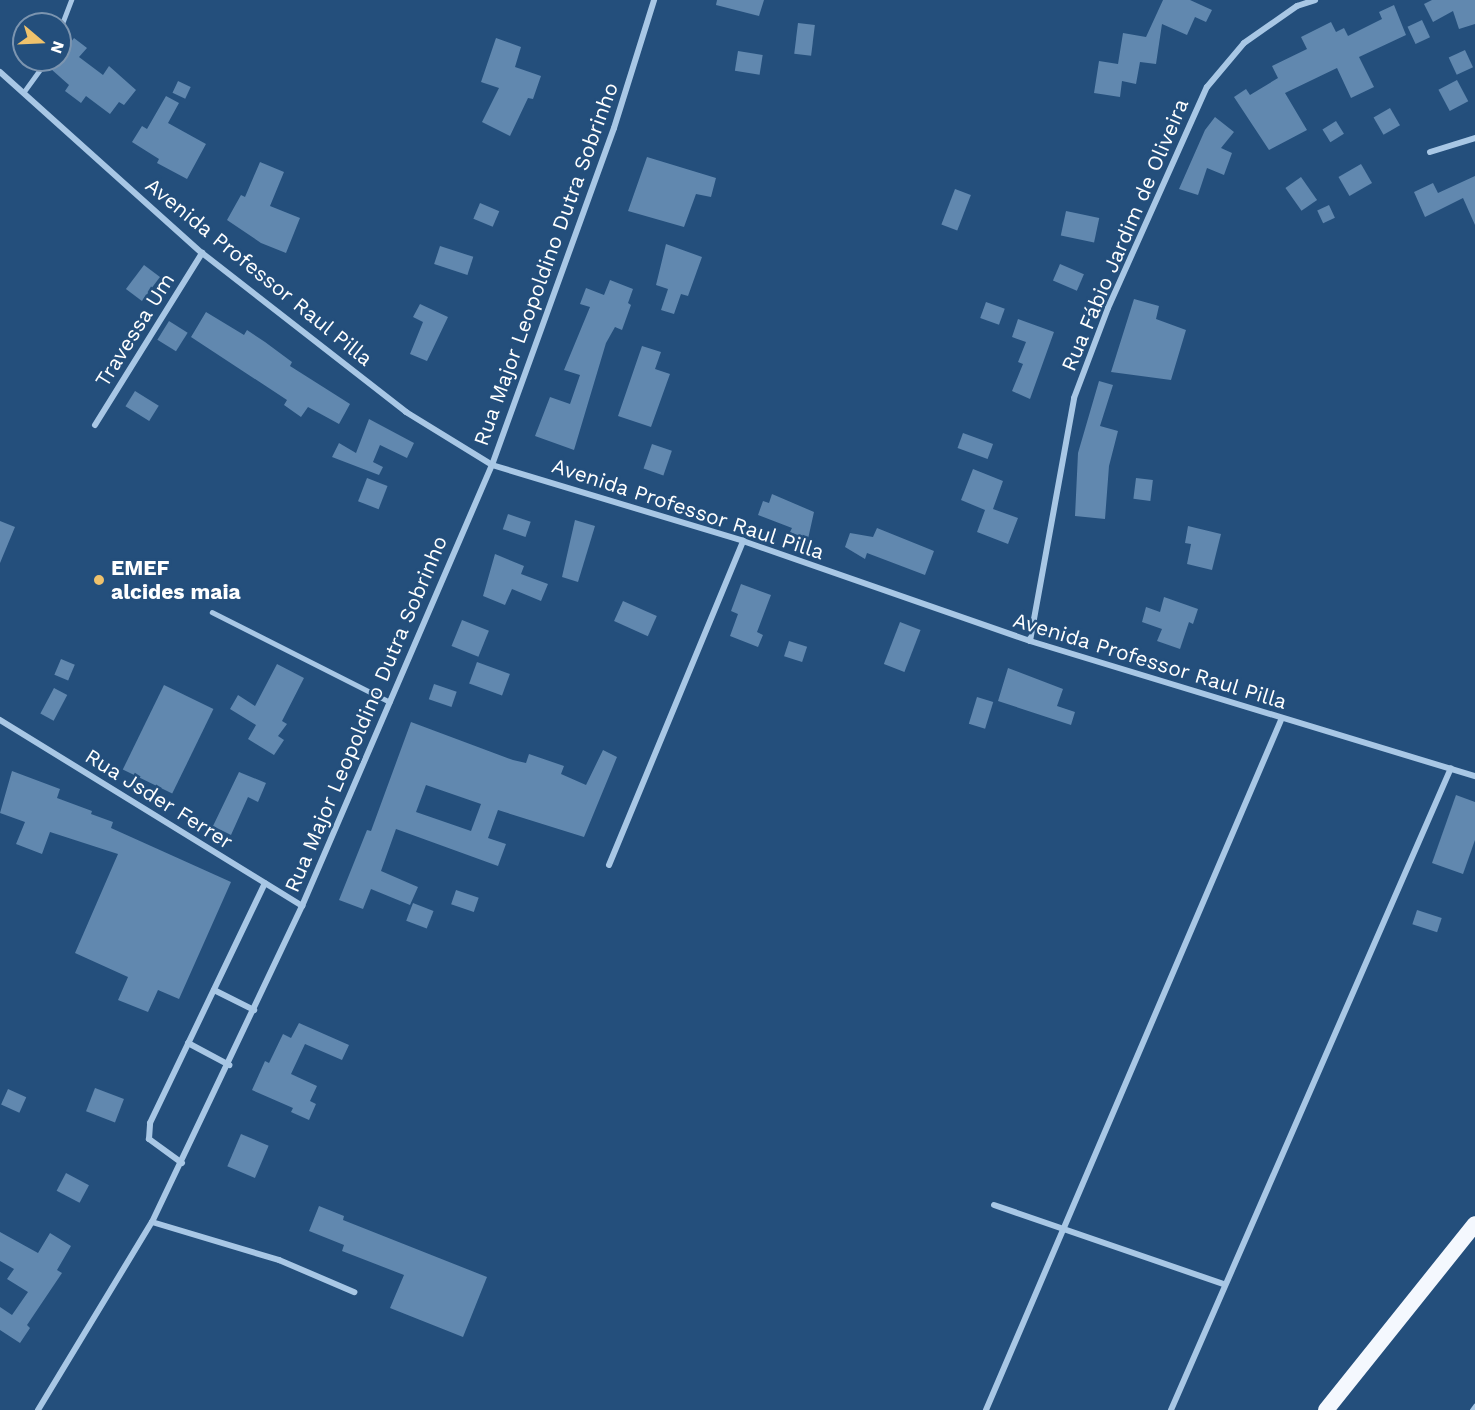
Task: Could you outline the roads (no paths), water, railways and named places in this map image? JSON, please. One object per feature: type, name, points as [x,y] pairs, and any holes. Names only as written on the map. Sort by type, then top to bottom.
[{"type":"highway","points":[[1326,1410],[1475,1224]]},
{"type":"street","name":"Rua Major Leopoldino Dutra Sobrinho","points":[[38,1410],[152,1222],[229,1065],[302,906],[492,465],[614,128],[654,0]]},
{"type":"street","name":"Rua Fábio Jardim de Oliveira","points":[[1030,641],[1074,398],[1112,297],[1207,87],[1244,43],[1297,6],[1315,0]]},
{"type":"street","name":"Avenida Professor Raul Pilla","points":[[0,72],[202,253],[406,412],[492,465],[743,541],[1030,641],[1281,720],[1475,776]]},
{"type":"street","points":[[1430,152],[1475,138]]},
{"type":"street","name":"Travessa Um","points":[[95,425],[202,253]]},
{"type":"street","points":[[609,865],[743,541]]},
{"type":"street","name":"Rua Jsder Ferrer","points":[[0,720],[302,906]]},
{"type":"street","points":[[986,1410],[1061,1229],[1281,720]]},
{"type":"street","points":[[1171,1410],[1451,768]]},
{"type":"street","points":[[182,1163],[148,1139],[148,1131],[265,883]]},
{"type":"street","points":[[214,990],[254,1010]]},
{"type":"street","points":[[188,1043],[229,1065]]},
{"type":"street","points":[[994,1204],[1224,1284]]},
{"type":"street","points":[[152,1222],[279,1260],[354,1292]]},
{"type":"lane","points":[[23,93],[38,72]]},
{"type":"lane","points":[[212,612],[390,702]]},
{"type":"lane","points":[[1472,1410],[1475,1406]]},
{"type":"place","name":"EMEF alcides maia","points":[[99,580]]}]
